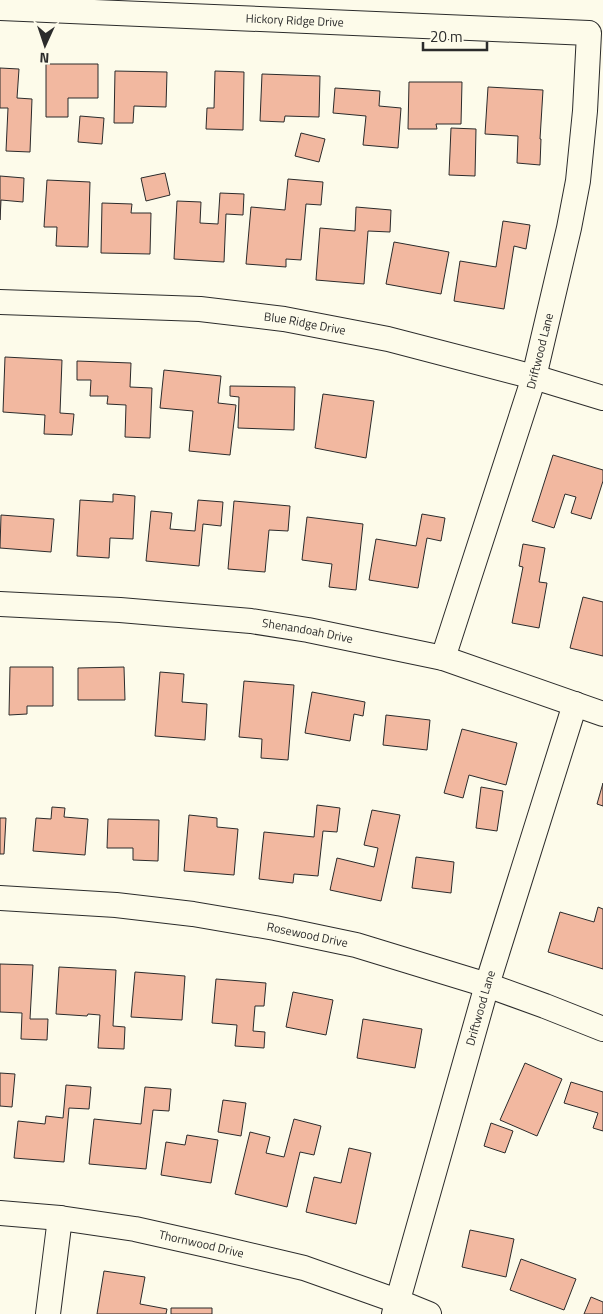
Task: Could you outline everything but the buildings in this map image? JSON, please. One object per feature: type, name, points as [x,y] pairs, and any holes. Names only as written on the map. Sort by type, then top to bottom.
[{"type":"street","name":"Hickory Ridge Drive","points":[[0,8],[589,33]]},
{"type":"street","name":"Driftwood Lane","points":[[443,658],[534,377],[570,228],[578,181],[586,111],[589,33]]},
{"type":"street","name":"Blue Ridge Drive","points":[[0,302],[200,309],[284,319],[388,339],[534,377],[603,398]]},
{"type":"street","name":"Shenandoah Drive","points":[[0,604],[120,610],[251,621],[308,630],[443,658],[603,714]]},
{"type":"street","name":"Driftwood Lane","points":[[396,1308],[486,985],[575,704]]},
{"type":"street","name":"Rosewood Drive","points":[[0,898],[106,905],[193,914],[275,928],[356,945],[486,985],[603,1029]]},
{"type":"street","name":"Thornwood Drive","points":[[0,1213],[60,1218],[135,1230],[211,1246],[304,1268],[396,1308],[429,1314]]},
{"type":"street","points":[[48,1314],[60,1218]]}]
